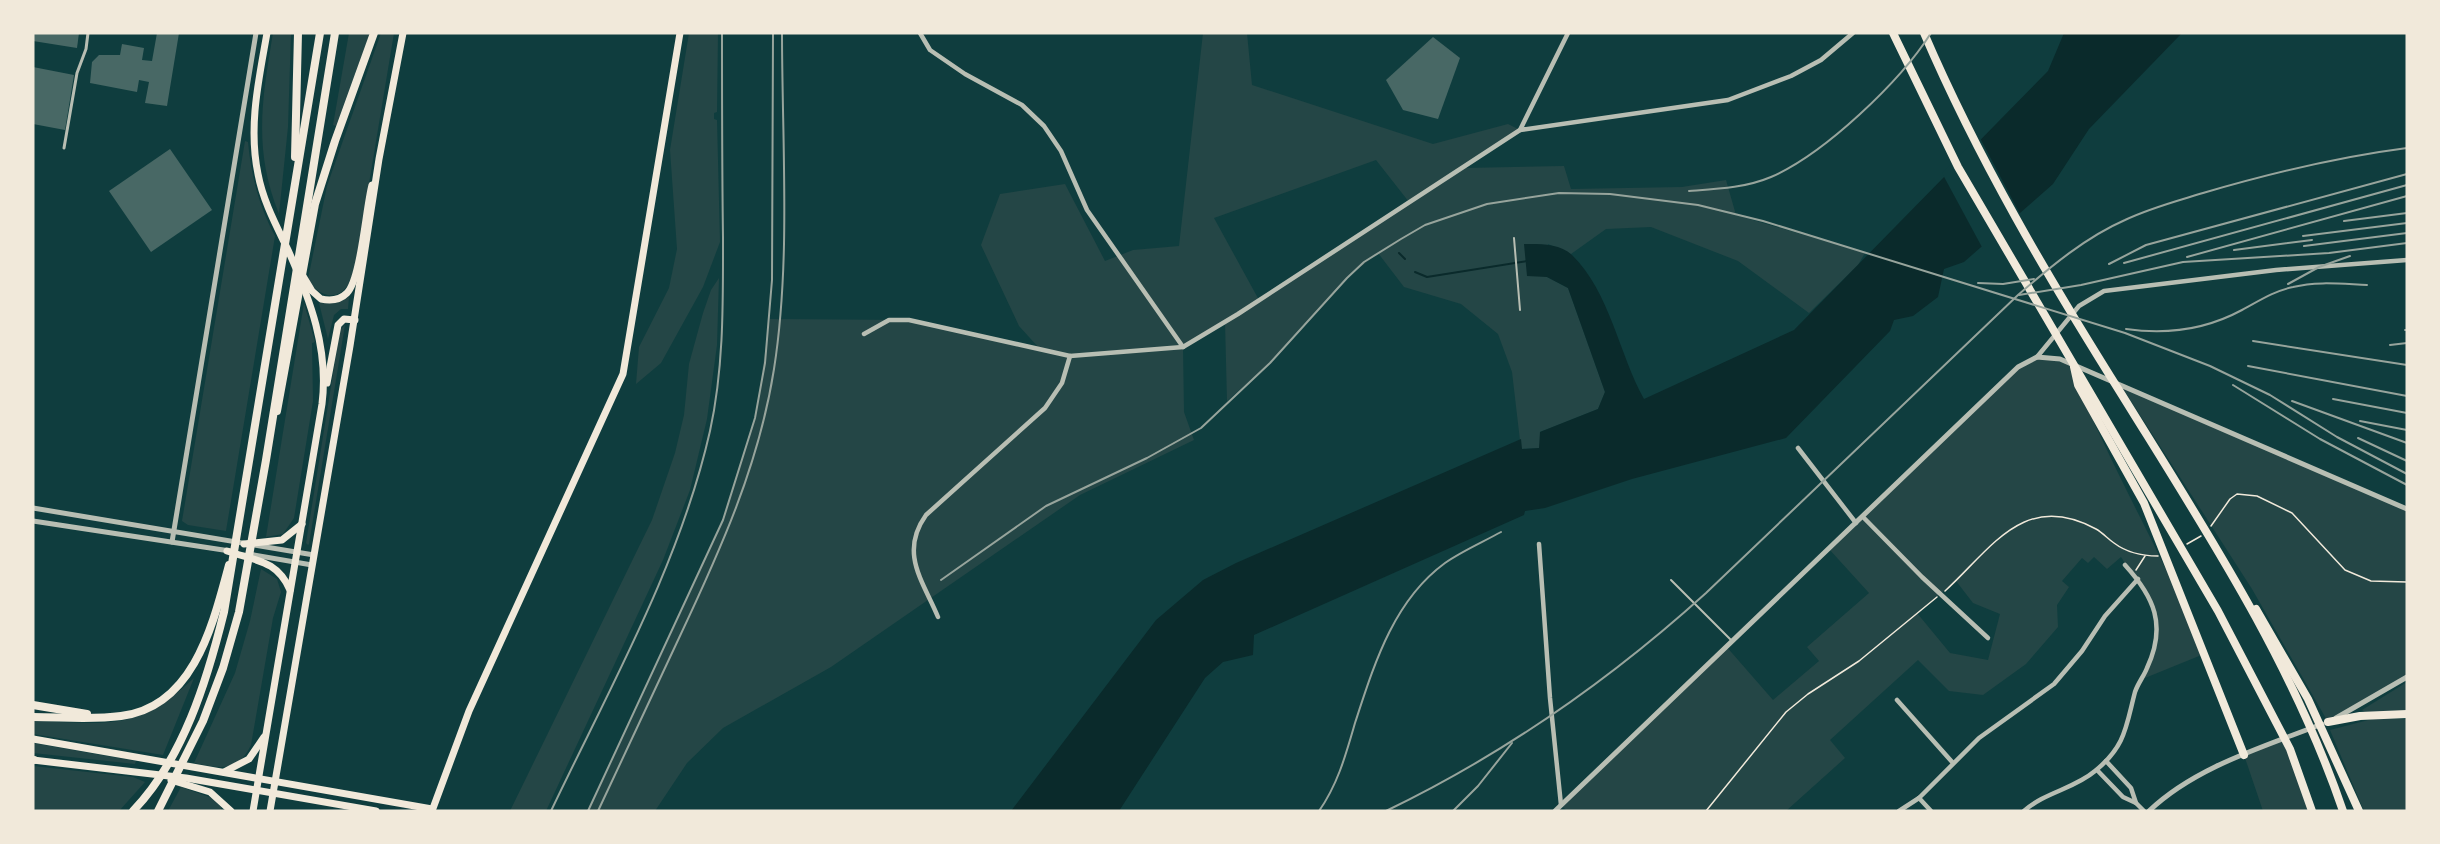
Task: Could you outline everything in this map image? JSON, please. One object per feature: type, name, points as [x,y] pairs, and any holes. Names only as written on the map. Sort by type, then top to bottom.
[{"type":"highway","points":[[295,184],[298,33]]},
{"type":"highway","points":[[133,811],[147,796],[178,742],[209,666],[238,529],[320,33]]},
{"type":"highway","points":[[158,811],[193,744],[224,668],[245,585],[335,33]]},
{"type":"highway","points":[[266,460],[282,392],[307,242],[327,163],[374,33]]},
{"type":"highway","points":[[1893,33],[1958,167],[2218,610],[2290,749],[2312,811]]},
{"type":"highway","points":[[1924,33],[1988,167],[2244,593],[2302,709],[2343,811]]},
{"type":"highway","points":[[2072,358],[2078,385],[2130,474],[2144,503],[2244,755]]},
{"type":"highway","points":[[33,717],[110,717],[145,709],[178,686],[190,670],[206,640],[227,583]]},
{"type":"highway","points":[[2244,593],[2264,620],[2308,699],[2359,811]]},
{"type":"highway","points":[[33,705],[110,717]]},
{"type":"highway","points":[[2328,722],[2343,717],[2407,714]]},
{"type":"main road","points":[[267,33],[256,104],[254,147],[261,188],[308,298],[320,343],[324,362],[322,404]]},
{"type":"main road","points":[[270,811],[355,320],[379,159],[403,33]]},
{"type":"main road","points":[[33,739],[432,810],[448,762],[482,680],[608,411],[627,361],[681,33]]},
{"type":"main road","points":[[287,249],[317,297],[333,300],[347,293],[354,281],[368,199],[379,159]]},
{"type":"main road","points":[[253,811],[322,404],[338,325],[344,319],[355,320]]},
{"type":"main road","points":[[244,544],[282,540],[302,524]]},
{"type":"main road","points":[[227,550],[274,566],[284,576],[291,591]]},
{"type":"main road","points":[[224,772],[252,756],[267,733]]},
{"type":"main road","points":[[33,760],[145,773],[376,811]]},
{"type":"main road","points":[[145,773],[204,789],[221,799],[231,811]]},
{"type":"street","points":[[64,148],[77,73],[86,49],[88,33]]},
{"type":"street","points":[[172,543],[256,33]]},
{"type":"street","points":[[920,33],[930,50],[965,74],[1022,105],[1044,126],[1061,151],[1087,210],[1183,347]]},
{"type":"street","points":[[1520,130],[1568,33]]},
{"type":"street","points":[[864,334],[889,320],[909,320],[1070,356],[1183,347],[1238,314],[1520,130],[1728,100],[1791,76],[1821,60],[1853,33]]},
{"type":"street","points":[[1555,811],[1731,640],[1864,518],[2018,367],[2037,357],[2079,306],[2104,291],[2276,270],[2407,260]]},
{"type":"street","points":[[938,617],[914,562],[913,544],[919,525],[926,515],[1045,408],[1062,383],[1070,356]]},
{"type":"street","points":[[2037,357],[2060,359],[2407,509]]},
{"type":"street","points":[[1798,448],[1857,524]]},
{"type":"street","points":[[33,508],[314,555]]},
{"type":"street","points":[[1864,518],[1988,638]]},
{"type":"street","points":[[33,521],[312,565]]},
{"type":"street","points":[[1539,544],[1552,728],[1561,805],[1567,811]]},
{"type":"street","points":[[2024,811],[2043,797],[2081,782],[2097,770],[2127,731],[2136,689],[2156,644],[2157,623],[2148,593],[2125,565]]},
{"type":"street","points":[[1899,811],[1919,798],[1979,738],[2054,684],[2082,651],[2105,616],[2138,579]]},
{"type":"street","points":[[2343,717],[2407,677]]},
{"type":"street","points":[[1897,700],[1953,763]]},
{"type":"street","points":[[2150,811],[2170,791],[2244,755],[2328,722]]},
{"type":"street","points":[[2106,761],[2131,788],[2136,802],[2144,811]]},
{"type":"street","points":[[2097,770],[2122,797],[2136,802]]},
{"type":"street","points":[[1919,798],[1931,811]]},
{"type":"lane","points":[[1514,238],[1520,310]]},
{"type":"lane","points":[[1671,580],[1731,640]]},
{"type":"path","points":[[2221,515],[2230,499],[2237,494],[2257,496],[2292,513],[2345,570],[2372,581],[2407,582]]},
{"type":"path","points":[[1706,811],[1786,712],[1808,694],[1859,661],[1941,595],[2006,530],[2040,517],[2053,516],[2073,520],[2096,529],[2127,550],[2145,555],[2136,570]]},
{"type":"shaded area","points":[[273,33],[291,33],[288,127],[279,214],[266,168],[262,124]]},
{"type":"shaded area","points":[[349,33],[370,33],[336,126],[333,125]]},
{"type":"shaded area","points":[[381,33],[394,33],[356,262],[347,286],[337,294],[326,294],[316,289],[308,279],[327,186]]},
{"type":"shaded area","points":[[689,33],[718,33],[717,112],[714,113],[714,119],[717,120],[720,242],[703,287],[661,363],[636,384],[639,347],[669,288],[677,249],[670,150]]},
{"type":"shaded area","points":[[1203,33],[1247,33],[1252,85],[1433,144],[1508,124],[1520,130],[1464,168],[1564,166],[1571,189],[1682,187],[1726,180],[1736,215],[1865,253],[1858,265],[1809,313],[1738,261],[1651,227],[1606,229],[1571,254],[1548,244],[1547,277],[1568,288],[1605,392],[1598,409],[1540,432],[1540,448],[1521,449],[1512,372],[1498,334],[1461,304],[1404,287],[1378,253],[1347,278],[1270,363],[1227,401],[1225,322],[1183,347],[1184,412],[1194,440],[1080,495],[831,667],[723,728],[687,763],[655,811],[588,811],[723,520],[755,418],[770,319],[909,320],[1039,348],[1019,326],[981,245],[1000,194],[1065,184],[1105,261],[1133,250],[1179,246]],"holes":[[[1376,160],[1409,202],[1259,300],[1214,218]]]},
{"type":"shaded area","points":[[2064,33],[2182,33],[2089,129],[2053,184],[1964,262],[1944,269],[1938,297],[1913,316],[1894,320],[1890,331],[1786,438],[1632,479],[1545,508],[1525,511],[1524,515],[1254,635],[1253,655],[1223,662],[1205,678],[1119,811],[1011,811],[1156,620],[1203,580],[1236,563],[1521,439],[1522,449],[1539,448],[1540,432],[1598,409],[1605,392],[1568,288],[1547,277],[1527,276],[1524,244],[1561,248],[1572,255],[1585,270],[1605,305],[1644,399],[1794,330],[2048,71]]},
{"type":"shaded area","points":[[245,141],[248,142],[260,202],[275,236],[226,531],[188,525],[182,521]]},
{"type":"shaded area","points":[[719,278],[717,345],[707,419],[690,490],[663,560],[546,811],[510,811],[652,520],[675,453],[684,415],[689,364],[703,313],[711,290]]},
{"type":"shaded area","points":[[349,297],[348,309],[341,309],[334,315],[328,339],[319,303],[336,303]]},
{"type":"shaded area","points":[[304,303],[315,342],[312,343],[313,401],[294,518],[283,534],[266,537]]},
{"type":"shaded area","points":[[345,325],[308,545],[306,543],[340,330]]},
{"type":"shaded area","points":[[2037,357],[2074,365],[2072,370],[2103,442],[2172,582],[2204,654],[2140,680],[2156,644],[2154,608],[2121,557],[2107,569],[2094,557],[2088,563],[2082,558],[2062,581],[2069,587],[2057,605],[2058,627],[2026,664],[1983,695],[1949,691],[1918,660],[1830,740],[1845,758],[1786,811],[1567,811],[1561,805],[1725,645],[1773,700],[1819,661],[1807,647],[1869,593],[1829,549],[2018,367]],"holes":[[[1956,581],[1973,603],[2000,614],[1988,660],[1950,653],[1917,613]]]},
{"type":"shaded area","points":[[2120,384],[2407,509],[2407,677],[2328,722],[2252,589]]},
{"type":"shaded area","points":[[261,569],[277,579],[281,592],[273,618],[251,745],[240,760],[228,766],[212,767],[194,763],[235,673],[250,621]]},
{"type":"shaded area","points":[[194,678],[163,755],[33,734],[33,721],[102,723],[137,716],[173,696]]},
{"type":"shaded area","points":[[2407,682],[2407,711],[2366,713],[2362,710]]},
{"type":"shaded area","points":[[2376,718],[2407,719],[2407,811],[2364,811],[2330,730]]},
{"type":"shaded area","points":[[2286,738],[2314,811],[2263,811],[2244,755]]},
{"type":"shaded area","points":[[33,743],[136,761],[135,764],[33,753]]},
{"type":"shaded area","points":[[33,766],[133,777],[145,782],[119,811],[33,811]]},
{"type":"shaded area","points":[[181,787],[212,798],[221,807],[221,811],[168,811]]},
{"type":"pier","points":[[1979,136],[2021,216],[1983,249],[1942,173]]},
{"type":"building","points":[[33,33],[79,33],[77,48],[33,41]]},
{"type":"building","points":[[157,33],[179,33],[167,106],[145,103],[149,82],[139,80],[137,92],[90,83],[92,62],[99,55],[120,55],[122,44],[144,48],[142,60],[152,61]]},
{"type":"building","points":[[1433,37],[1460,58],[1438,119],[1403,110],[1386,80]]},
{"type":"building","points":[[33,67],[74,75],[65,130],[33,124]]},
{"type":"building","points":[[170,149],[212,210],[151,252],[109,191]]},
{"type":"waterway","points":[[1399,253],[1405,259]]},
{"type":"waterway","points":[[1415,272],[1427,277],[1527,261]]},
{"type":"railway","points":[[551,811],[662,578],[697,481],[710,431],[718,383],[723,310],[722,33]]},
{"type":"railway","points":[[588,811],[723,520],[755,418],[765,363],[772,280],[773,33]]},
{"type":"railway","points":[[598,811],[723,540],[759,439],[774,369],[782,286],[784,244],[782,33]]},
{"type":"railway","points":[[1689,191],[1751,184],[1771,177],[1814,152],[1881,94],[1931,33]]},
{"type":"railway","points":[[1386,811],[1472,765],[1513,740],[1594,685],[1670,625],[2018,295],[2082,244],[2134,216],[2203,193],[2304,166],[2407,148]]},
{"type":"railway","points":[[2109,264],[2146,245],[2407,174]]},
{"type":"railway","points":[[2124,263],[2407,185]]},
{"type":"railway","points":[[941,580],[1046,506],[1147,458],[1201,428],[1270,363],[1364,262],[1425,225],[1487,204],[1559,193],[1610,194],[1698,205],[1763,221],[2125,333],[2210,366],[2270,395],[2337,437],[2407,474]]},
{"type":"railway","points":[[2187,257],[2407,196]]},
{"type":"railway","points":[[2344,221],[2407,213]]},
{"type":"railway","points":[[2303,236],[2407,223]]},
{"type":"railway","points":[[2304,246],[2407,233]]},
{"type":"railway","points":[[2234,250],[2312,240]]},
{"type":"railway","points":[[2019,295],[2081,285],[2183,262],[2329,253],[2407,243]]},
{"type":"railway","points":[[2288,284],[2319,267],[2350,256]]},
{"type":"railway","points":[[1978,283],[2003,284],[2034,279]]},
{"type":"railway","points":[[2126,329],[2171,331],[2200,326],[2228,317],[2279,291],[2302,285],[2330,283],[2367,285]]},
{"type":"railway","points":[[2253,341],[2407,365]]},
{"type":"railway","points":[[2390,345],[2407,343]]},
{"type":"railway","points":[[2248,366],[2407,396]]},
{"type":"railway","points":[[2233,385],[2320,439],[2407,485]]},
{"type":"railway","points":[[2333,399],[2407,413]]},
{"type":"railway","points":[[2292,401],[2407,443]]},
{"type":"railway","points":[[2360,421],[2407,430]]},
{"type":"railway","points":[[2358,438],[2407,461]]},
{"type":"railway","points":[[1319,811],[1326,801],[1345,757],[1378,657],[1399,615],[1427,578],[1445,563],[1501,532]]},
{"type":"railway","points":[[1453,811],[1478,786],[1512,743]]}]
